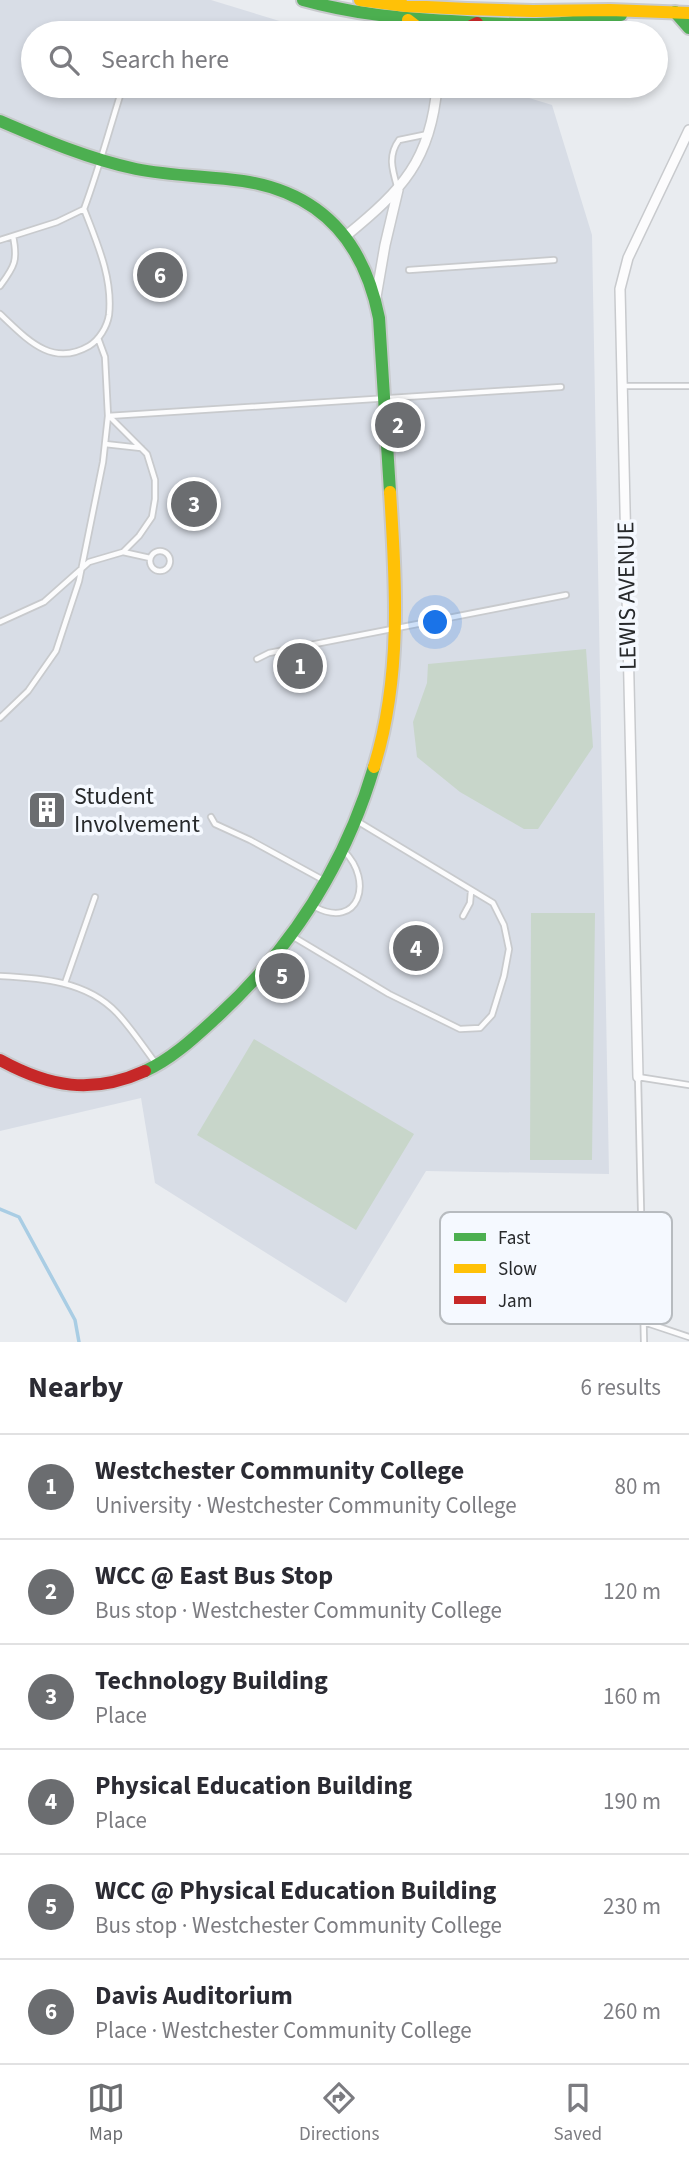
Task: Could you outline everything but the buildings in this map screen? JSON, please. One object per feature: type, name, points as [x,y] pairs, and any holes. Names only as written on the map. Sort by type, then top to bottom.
[{"type":"street","points":[[303,0],[334,9],[407,20],[533,11],[689,13]]},
{"type":"street","points":[[360,0],[406,6],[442,19],[460,21]]},
{"type":"street","points":[[582,21],[614,18],[627,12]]},
{"type":"street","points":[[675,12],[689,28]]},
{"type":"street","points":[[346,235],[398,190],[414,167],[429,134],[436,98]]},
{"type":"street","points":[[0,121],[57,145],[139,170],[257,183],[273,188],[308,204],[346,235],[367,270],[376,297],[396,588],[393,670],[379,751],[344,850],[292,936],[250,986],[193,1039],[158,1066],[125,1080],[99,1085],[73,1085],[48,1082],[21,1072],[0,1060]]},
{"type":"street","name":"LEWIS AVENUE","points":[[638,1077],[620,289],[628,258],[689,130]]},
{"type":"street","points":[[376,297],[398,190]]},
{"type":"lane","points":[[0,314],[29,340],[58,354],[73,353],[99,338],[108,316],[108,289],[104,262],[85,209],[119,98]]},
{"type":"lane","points":[[398,190],[391,162],[394,148],[399,140],[429,134]]},
{"type":"lane","points":[[0,240],[57,222],[85,209]]},
{"type":"lane","points":[[0,286],[10,273],[17,253],[13,236]]},
{"type":"lane","points":[[410,270],[554,260]]},
{"type":"lane","points":[[0,718],[28,691],[56,651],[79,581],[108,416],[105,357],[99,338]]},
{"type":"lane","points":[[622,386],[689,386]]},
{"type":"lane","points":[[108,416],[561,387]]},
{"type":"lane","points":[[108,416],[147,454],[155,480],[152,517],[139,536],[123,552]]},
{"type":"lane","points":[[105,444],[141,448]]},
{"type":"lane","points":[[162,551],[170,557],[170,563],[164,570],[158,571],[152,567],[150,558],[156,552],[162,551]]},
{"type":"lane","points":[[0,622],[44,602],[82,567],[100,557],[123,552],[150,558]]},
{"type":"lane","points":[[257,659],[269,653],[566,595]]},
{"type":"lane","points":[[211,817],[215,824],[327,882]]},
{"type":"lane","points":[[292,936],[389,993],[460,1029],[480,1028],[492,1015],[509,949],[504,925],[493,903],[356,820]]},
{"type":"lane","points":[[313,905],[331,913],[349,908],[357,901],[362,884],[360,874],[344,850]]},
{"type":"lane","points":[[463,916],[470,902],[471,890]]},
{"type":"lane","points":[[65,983],[94,897]]},
{"type":"lane","points":[[0,976],[65,983],[89,992],[115,1011],[158,1066]]},
{"type":"lane","points":[[641,1212],[638,1077],[689,1085]]},
{"type":"lane","points":[[644,1324],[644,1342]]},
{"type":"lane","points":[[650,1324],[689,1337]]},
{"type":"shaded area","points":[[0,0],[211,0],[280,21],[21,21],[21,98],[529,98],[552,105],[592,235],[609,1174],[426,1171],[346,1303],[155,1183],[141,1098],[0,1131]]},
{"type":"green space","points":[[586,649],[593,747],[538,829],[524,829],[460,792],[417,757],[413,722],[427,683],[428,664]]},
{"type":"green space","points":[[531,913],[595,913],[592,1160],[530,1160]]},
{"type":"green space","points":[[254,1039],[414,1134],[356,1230],[197,1135]]},
{"type":"waterway","points":[[0,1209],[19,1217],[75,1320],[79,1342]]},
{"type":"traffic: fast","points":[[303,0],[376,15],[461,21]]},
{"type":"traffic: fast","points":[[675,12],[689,28]]},
{"type":"traffic: fast","points":[[579,21],[621,15]]},
{"type":"traffic: fast","points":[[0,121],[118,165],[271,187],[317,210],[335,226],[363,266],[379,318],[390,492]]},
{"type":"traffic: fast","points":[[145,1071],[174,1054],[217,1017],[269,963],[292,933],[313,903],[348,838],[374,767]]},
{"type":"traffic: slow","points":[[360,0],[406,6],[467,9],[689,13]]},
{"type":"traffic: slow","points":[[374,767],[383,733],[393,665],[395,596],[390,492]]},
{"type":"traffic: jam","points":[[0,1060],[53,1082],[71,1085],[107,1083],[145,1071]]},
{"type":"place","name":"Davis Auditorium","points":[[160,275]]},
{"type":"place","name":"WCC @ East Bus Stop","points":[[398,425]]},
{"type":"place","name":"Technology Building","points":[[194,504]]},
{"type":"place","name":"Westchester Community College","points":[[300,666]]},
{"type":"place","name":"Student Involvement","points":[[47,810]]},
{"type":"place","name":"Physical Education Building","points":[[416,948]]},
{"type":"place","name":"WCC @ Physical Education Building","points":[[282,976]]}]
